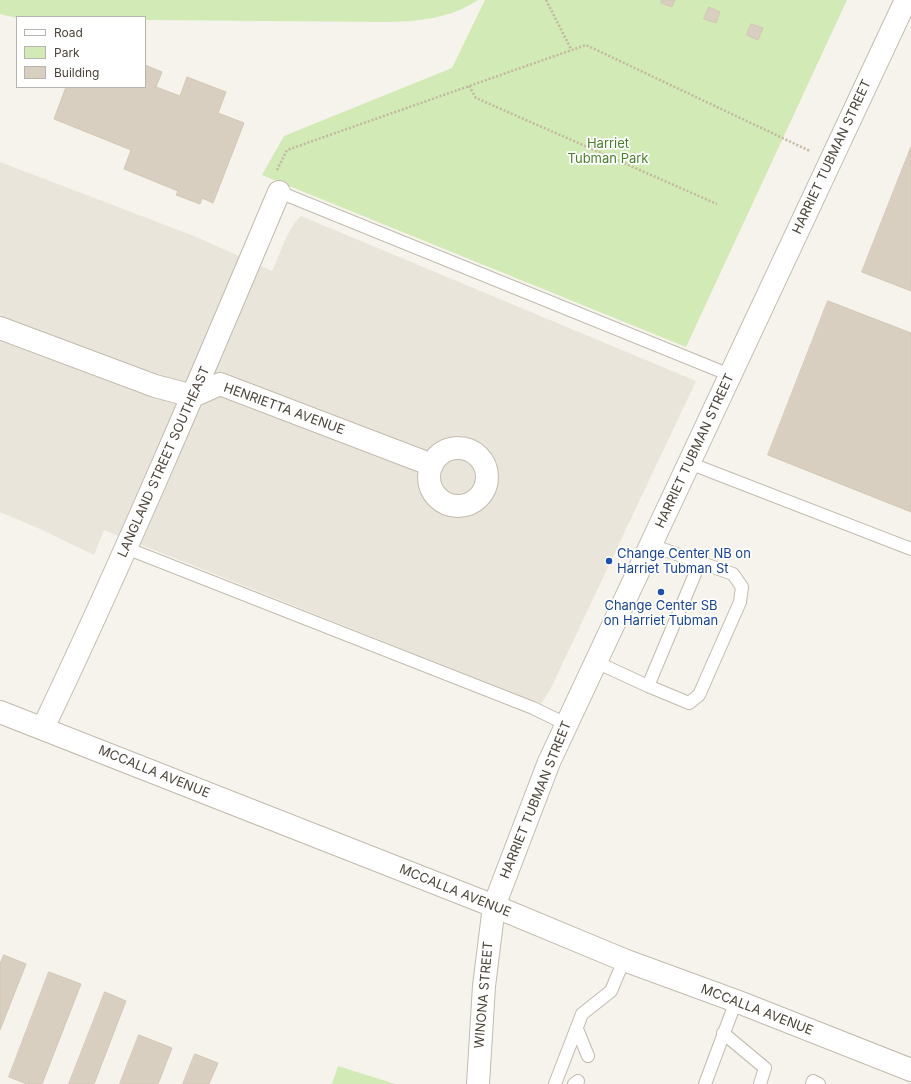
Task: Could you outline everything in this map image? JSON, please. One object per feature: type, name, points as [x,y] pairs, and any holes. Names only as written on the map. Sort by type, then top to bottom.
[{"type":"street","name":"HARRIET TUBMAN STREET","points":[[494,906],[549,762],[566,724],[906,0]]},
{"type":"street","name":"LANGLAND STREET SOUTHEAST","points":[[43,728],[97,615],[193,396],[277,183]]},
{"type":"street","points":[[0,328],[155,386],[193,396]]},
{"type":"street","name":"HENRIETTA AVENUE","points":[[193,396],[220,384],[432,465]]},
{"type":"street","name":"MCCALLA AVENUE","points":[[0,712],[494,906],[624,960],[736,1001],[911,1070]]},
{"type":"street","name":"WINONA STREET","points":[[478,1084],[484,986],[494,906]]},
{"type":"lane","points":[[277,183],[730,375]]},
{"type":"lane","points":[[689,463],[911,549]]},
{"type":"lane","points":[[596,662],[689,703],[699,694],[740,602],[742,587],[733,574],[651,545]]},
{"type":"lane","points":[[126,548],[526,705],[566,724]]},
{"type":"lane","points":[[648,686],[700,562]]},
{"type":"lane","points":[[555,1084],[582,1014],[611,991],[624,960]]},
{"type":"lane","points":[[705,1084],[736,1001]]},
{"type":"lane","points":[[577,1029],[588,1056]]},
{"type":"lane","points":[[723,1033],[765,1068],[760,1084]]},
{"type":"lane","points":[[812,1084],[814,1081],[819,1084]]},
{"type":"path","points":[[546,0],[571,50]]},
{"type":"path","points":[[277,183],[287,150],[586,45],[830,161]]},
{"type":"path","points":[[469,86],[476,98],[717,204]]},
{"type":"shaded area","points":[[0,162],[194,236],[272,271],[286,238],[294,223],[301,216],[696,381],[550,690],[541,704],[104,530],[94,555],[0,512]]},
{"type":"green space","points":[[0,0],[478,0],[446,15],[413,21],[390,22],[146,20],[146,16],[16,16],[16,18],[0,14]]},
{"type":"green space","name":"Harriet Tubman Park","points":[[485,0],[847,0],[686,347],[262,175],[284,136],[452,68]]},
{"type":"green space","points":[[338,1066],[395,1084],[332,1084]]},
{"type":"building","points":[[662,0],[675,0],[672,7],[661,3]]},
{"type":"building","points":[[709,7],[720,12],[716,23],[704,19]]},
{"type":"building","points":[[751,24],[763,28],[758,40],[747,35]]},
{"type":"building","points":[[146,65],[162,72],[156,87],[180,96],[187,77],[226,92],[218,113],[244,123],[213,203],[202,198],[200,204],[176,195],[178,191],[124,169],[131,150],[54,119],[66,88],[146,88]]},
{"type":"building","points":[[911,147],[911,291],[862,272]]},
{"type":"building","points":[[828,301],[911,333],[911,512],[768,455]]},
{"type":"building","points":[[4,955],[26,964],[0,1030],[0,964]]},
{"type":"building","points":[[49,972],[81,984],[42,1084],[27,1084],[9,1077]]},
{"type":"building","points":[[105,992],[126,1001],[94,1084],[69,1084]]},
{"type":"building","points":[[139,1035],[172,1048],[158,1084],[120,1084]]},
{"type":"building","points":[[195,1054],[218,1063],[209,1084],[183,1084]]},
{"type":"place","name":"Change Center NB on Harriet Tubman St","points":[[609,561]]},
{"type":"place","name":"Change Center SB on Harriet Tubman","points":[[661,592]]}]
